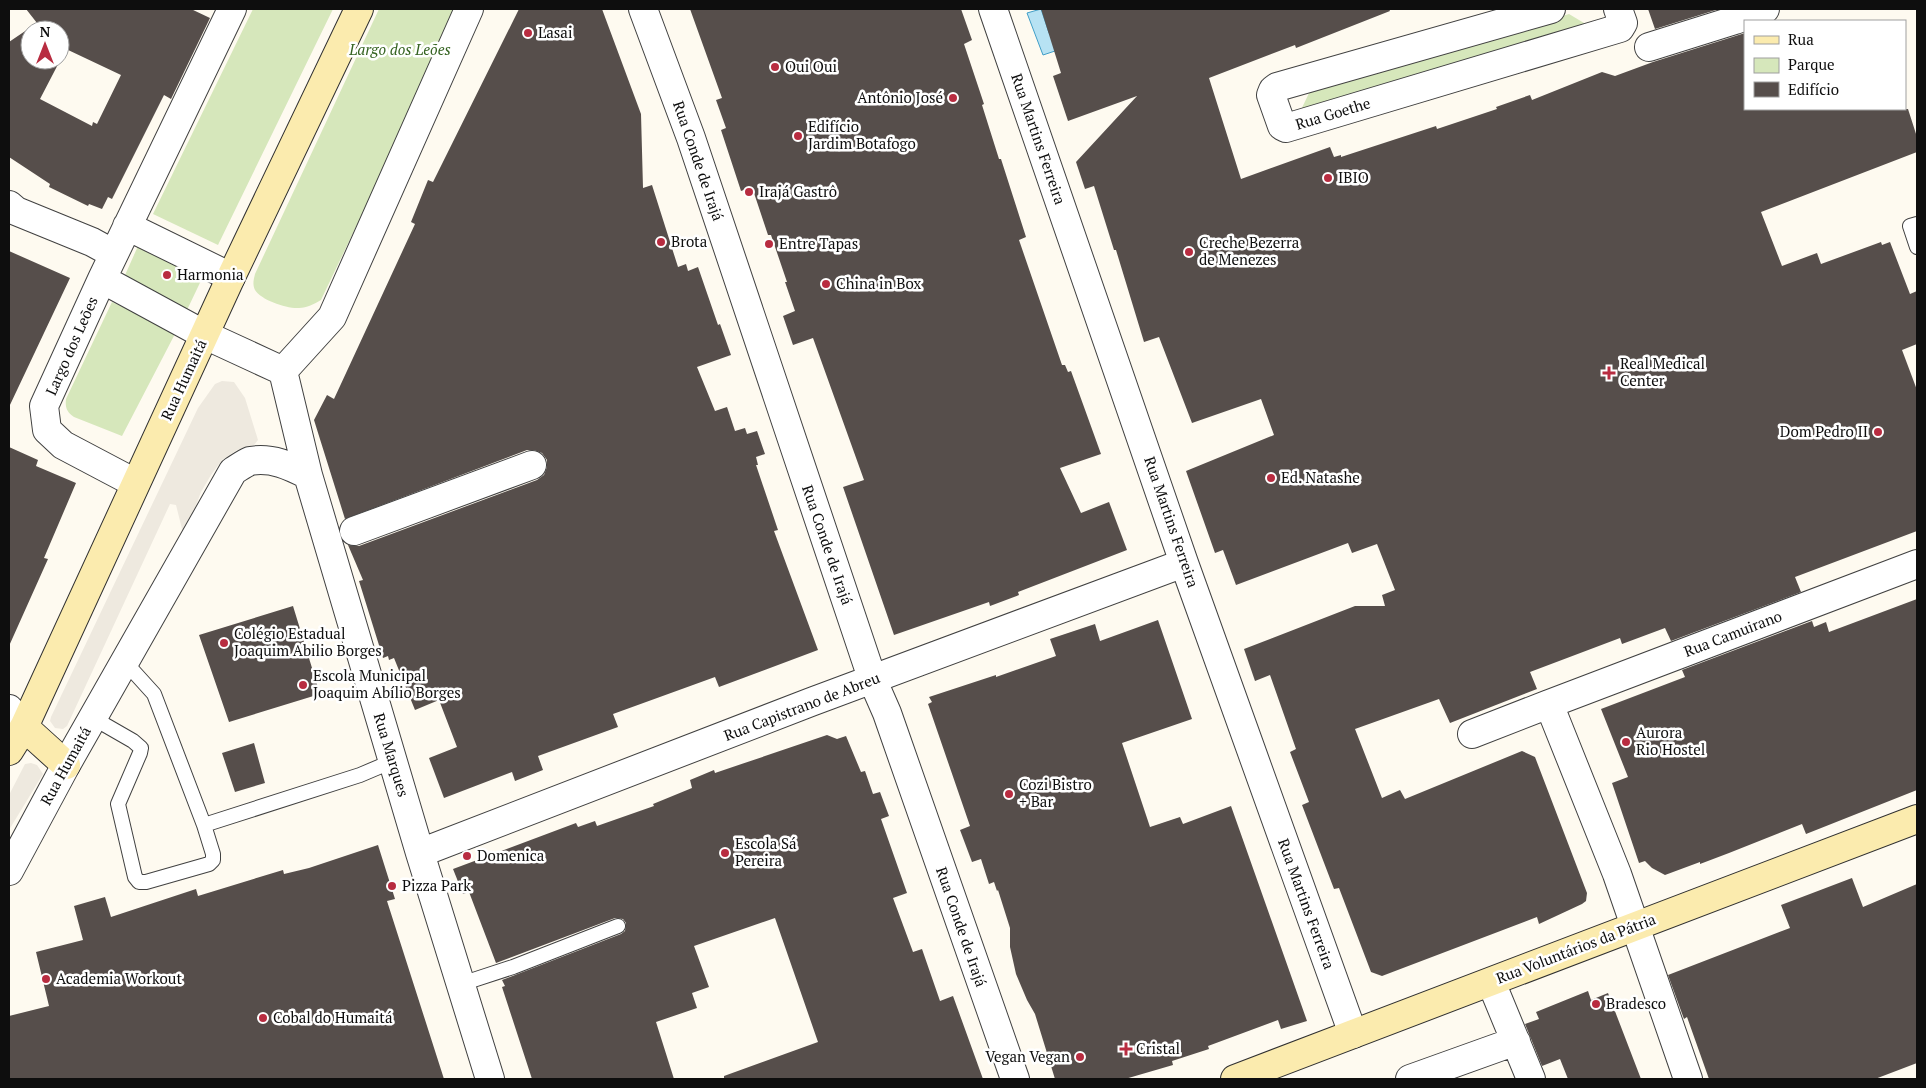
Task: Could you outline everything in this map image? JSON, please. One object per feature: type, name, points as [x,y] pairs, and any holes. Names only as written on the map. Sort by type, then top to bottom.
[{"type":"main road","name":"Rua Humaitá","points":[[9,751],[16,718],[135,482],[359,9]]},
{"type":"main road","points":[[16,718],[66,765]]},
{"type":"main road","name":"Rua Voluntários da Pátria","points":[[1234,1079],[1917,819]]},
{"type":"street","name":"Largo dos Leões","points":[[135,482],[63,445],[47,430],[44,406],[127,226],[232,9]]},
{"type":"street","points":[[283,371],[332,317],[469,9]]},
{"type":"street","name":"Rua Conde de Irajá","points":[[643,9],[691,138],[873,681],[887,713],[1015,1079]]},
{"type":"street","name":"Rua Martins Ferreira","points":[[993,9],[1184,563],[1353,1034]]},
{"type":"street","name":"Rua Goethe","points":[[1551,9],[1481,19],[1277,88],[1273,90],[1271,95],[1282,126],[1286,128],[1620,28],[1623,23],[1618,9]]},
{"type":"street","points":[[1649,47],[1765,9]]},
{"type":"street","points":[[1481,19],[1498,65]]},
{"type":"street","points":[[9,206],[16,211],[92,242],[114,254]]},
{"type":"street","points":[[127,226],[231,277]]},
{"type":"street","name":"Largo dos Leões","points":[[102,279],[205,335],[283,371]]},
{"type":"street","name":"Rua Marques","points":[[283,371],[308,475],[342,535],[393,761],[490,1079]]},
{"type":"street","name":"Rua Humaitá","points":[[9,871],[66,765],[233,472],[249,461],[268,460],[283,463],[308,475]]},
{"type":"street","points":[[342,535],[532,465]]},
{"type":"street","name":"Rua Capistrano de Abreu","points":[[420,853],[811,702],[873,681],[899,669],[1184,563]]},
{"type":"street","name":"Rua Camuirano","points":[[1472,734],[1917,564]]},
{"type":"street","points":[[1549,704],[1617,874],[1688,1079]]},
{"type":"street","points":[[1491,982],[1531,1079]]},
{"type":"street","points":[[1410,1079],[1516,1041]]},
{"type":"lane","points":[[1917,224],[1910,226],[1910,231],[1917,247]]},
{"type":"lane","points":[[93,718],[133,741],[141,748],[118,804],[135,877],[139,882],[146,882],[209,864],[213,860],[213,854],[204,825],[154,694],[125,662]]},
{"type":"lane","points":[[204,825],[360,775],[393,761]]},
{"type":"lane","points":[[461,984],[513,967],[618,926]]},
{"type":"green space","name":"Largo dos Leões","points":[[253,9],[333,9],[218,245],[153,214]]},
{"type":"green space","name":"Largo dos Leões","points":[[379,9],[460,9],[321,300],[302,308],[288,307],[275,303],[258,294],[255,290],[253,284],[255,274]]},
{"type":"green space","points":[[1569,14],[1589,26],[1300,112],[1310,91]]},
{"type":"green space","points":[[142,237],[207,268],[187,310],[122,282]]},
{"type":"green space","points":[[112,302],[176,332],[122,436],[74,417],[66,407],[66,399]]},
{"type":"shaded area","points":[[222,381],[234,382],[245,398],[258,440],[254,445],[237,450],[222,460],[201,492],[186,532],[183,533],[176,505],[170,504],[67,726],[63,729],[55,728],[50,721],[51,717],[198,408],[215,384]]},
{"type":"shaded area","points":[[25,764],[37,765],[43,774],[9,830],[9,795]]},
{"type":"water","points":[[1041,9],[1049,33],[1061,49],[1043,55],[1027,13]]},
{"type":"building","points":[[26,9],[191,9],[210,18],[171,99],[164,95],[112,199],[108,197],[102,209],[89,204],[88,206],[49,187],[50,184],[9,157],[9,42],[20,35],[20,70],[55,70],[40,99],[92,126],[93,122],[97,124],[121,75],[70,51],[70,20],[35,20]]},
{"type":"building","points":[[519,9],[602,9],[641,114],[643,188],[652,185],[678,267],[686,264],[688,271],[698,267],[718,325],[720,324],[731,355],[697,367],[715,411],[727,407],[735,431],[745,428],[747,434],[757,431],[765,454],[756,457],[758,465],[756,465],[778,530],[774,531],[818,650],[719,687],[715,677],[613,714],[618,727],[538,756],[543,770],[515,781],[512,772],[444,798],[429,758],[457,747],[439,700],[415,710],[394,658],[389,660],[388,656],[383,658],[359,581],[363,580],[348,545],[359,546],[537,480],[544,475],[547,460],[542,453],[527,450],[345,519],[314,420],[327,395],[334,399],[415,224],[411,222],[428,180],[433,182]]},
{"type":"building","points":[[690,9],[961,9],[972,40],[964,44],[984,104],[982,105],[999,159],[1001,159],[1026,237],[1019,240],[1062,365],[1065,365],[1068,372],[1071,371],[1101,454],[1060,468],[1081,513],[1109,502],[1127,550],[1018,592],[1019,595],[990,606],[989,602],[894,635],[843,487],[864,480],[813,338],[793,345],[783,316],[795,311],[785,282],[787,282],[771,235],[768,235],[752,187],[741,191],[721,130],[726,128],[716,100],[722,98]]},
{"type":"building","points":[[1041,9],[1389,9],[1390,11],[1296,48],[1295,45],[1209,78],[1241,179],[1330,147],[1334,157],[1341,155],[1341,157],[1436,126],[1437,129],[1497,109],[1496,107],[1530,95],[1532,100],[1602,72],[1615,76],[1744,33],[1744,110],[1908,109],[1917,137],[1917,152],[1761,212],[1782,266],[1817,253],[1821,264],[1881,242],[1882,245],[1890,242],[1910,294],[1917,291],[1917,344],[1902,350],[1917,390],[1917,531],[1795,577],[1801,592],[1671,641],[1665,628],[1622,644],[1620,638],[1530,672],[1537,689],[1450,723],[1439,699],[1355,729],[1382,798],[1400,790],[1405,799],[1522,751],[1535,757],[1587,893],[1586,901],[1582,904],[1539,924],[1537,917],[1382,976],[1371,972],[1339,888],[1334,889],[1302,805],[1309,802],[1290,752],[1296,749],[1270,675],[1255,681],[1244,649],[1355,606],[1385,606],[1382,595],[1395,590],[1377,544],[1352,553],[1348,543],[1236,585],[1223,550],[1215,553],[1186,471],[1274,435],[1261,399],[1192,423],[1159,337],[1144,342],[1094,186],[1085,189],[1076,162],[1137,96],[1068,121],[1053,76],[1061,73]]},
{"type":"building","points":[[1648,9],[1719,9],[1655,29]]},
{"type":"building","points":[[9,251],[70,278],[9,407]]},
{"type":"building","points":[[9,447],[38,460],[36,466],[76,483],[44,558],[48,559],[9,646]]},
{"type":"building","points":[[1917,599],[1917,790],[1806,834],[1802,824],[1700,864],[1700,862],[1665,875],[1652,868],[1645,861],[1639,863],[1612,783],[1628,777],[1601,709],[1685,677],[1682,670],[1812,621],[1814,627],[1826,622],[1829,632]]},
{"type":"building","points":[[293,606],[320,694],[229,722],[199,635]]},
{"type":"building","points":[[1158,620],[1192,719],[1122,743],[1150,827],[1180,817],[1183,824],[1231,806],[1307,1021],[1281,1029],[1278,1020],[1208,1046],[1209,1049],[1172,1061],[1173,1065],[1125,1079],[1055,1079],[1035,1014],[1016,974],[1010,947],[1010,928],[998,890],[994,882],[989,884],[981,859],[972,862],[960,830],[970,826],[928,704],[932,702],[929,697],[996,675],[996,677],[1056,656],[1050,639],[1095,624],[1100,641]]},
{"type":"building","points":[[827,735],[837,739],[846,736],[861,772],[865,771],[873,794],[880,792],[889,816],[881,819],[907,893],[893,898],[913,952],[922,949],[940,1001],[953,996],[983,1079],[724,1079],[724,1076],[818,1042],[775,918],[694,946],[709,987],[692,993],[697,1008],[656,1022],[674,1079],[532,1079],[502,987],[505,986],[502,980],[621,934],[625,931],[626,923],[623,919],[615,918],[496,963],[469,892],[463,894],[453,869],[576,823],[578,827],[595,821],[597,826],[654,806],[653,804],[692,788],[690,780],[714,770],[715,773]]},
{"type":"building","points":[[254,743],[265,783],[235,792],[222,753]]},
{"type":"building","name":"Cobal do Humaitá","points":[[378,845],[395,899],[387,901],[444,1079],[9,1079],[9,1016],[49,1006],[36,952],[83,940],[74,906],[105,897],[111,917],[196,889],[198,896],[283,870],[284,874],[309,868]]},
{"type":"building","points":[[1852,878],[1863,907],[1917,884],[1917,1063],[1875,1079],[1709,1079],[1687,1017],[1684,1019],[1668,975],[1790,928],[1781,905]]},
{"type":"building","points":[[1588,991],[1591,1000],[1608,993],[1641,1079],[1568,1079],[1560,1059],[1542,1066],[1525,1024],[1539,1019],[1536,1012]]},
{"type":"place","name":"Lasai","points":[[528,33]]},
{"type":"place","name":"Oui Oui","points":[[775,67]]},
{"type":"place","name":"Antônio José","points":[[953,98]]},
{"type":"place","name":"Edifício Jardim Botafogo","points":[[798,136]]},
{"type":"place","name":"IBIO","points":[[1328,178]]},
{"type":"place","name":"Irajá Gastrô","points":[[749,192]]},
{"type":"place","name":"Brota","points":[[661,242]]},
{"type":"place","name":"Entre Tapas","points":[[769,244]]},
{"type":"place","name":"Creche Bezerra de Menezes","points":[[1189,252]]},
{"type":"place","name":"Harmonia","points":[[167,275]]},
{"type":"place","name":"China in Box","points":[[826,284]]},
{"type":"place","name":"Real Medical Center","points":[[1609,373]]},
{"type":"place","name":"Dom Pedro II","points":[[1878,432]]},
{"type":"place","name":"Ed. Natashe","points":[[1271,478]]},
{"type":"place","name":"Colégio Estadual Joaquim Abilio Borges","points":[[224,643]]},
{"type":"place","name":"Escola Municipal Joaquim Abílio Borges","points":[[303,685]]},
{"type":"place","name":"Aurora Rio Hostel","points":[[1626,742]]},
{"type":"place","name":"Cozi Bistro + Bar","points":[[1009,794]]},
{"type":"place","name":"Escola Sá Pereira","points":[[725,853]]},
{"type":"place","name":"Domenica","points":[[467,856]]},
{"type":"place","name":"Pizza Park","points":[[392,886]]},
{"type":"place","name":"Academia Workout","points":[[46,979]]},
{"type":"place","name":"Bradesco","points":[[1596,1004]]},
{"type":"place","name":"Cobal do Humaitá","points":[[263,1018]]},
{"type":"place","name":"Cristal","points":[[1126,1049]]},
{"type":"place","name":"Vegan Vegan","points":[[1080,1057]]}]
